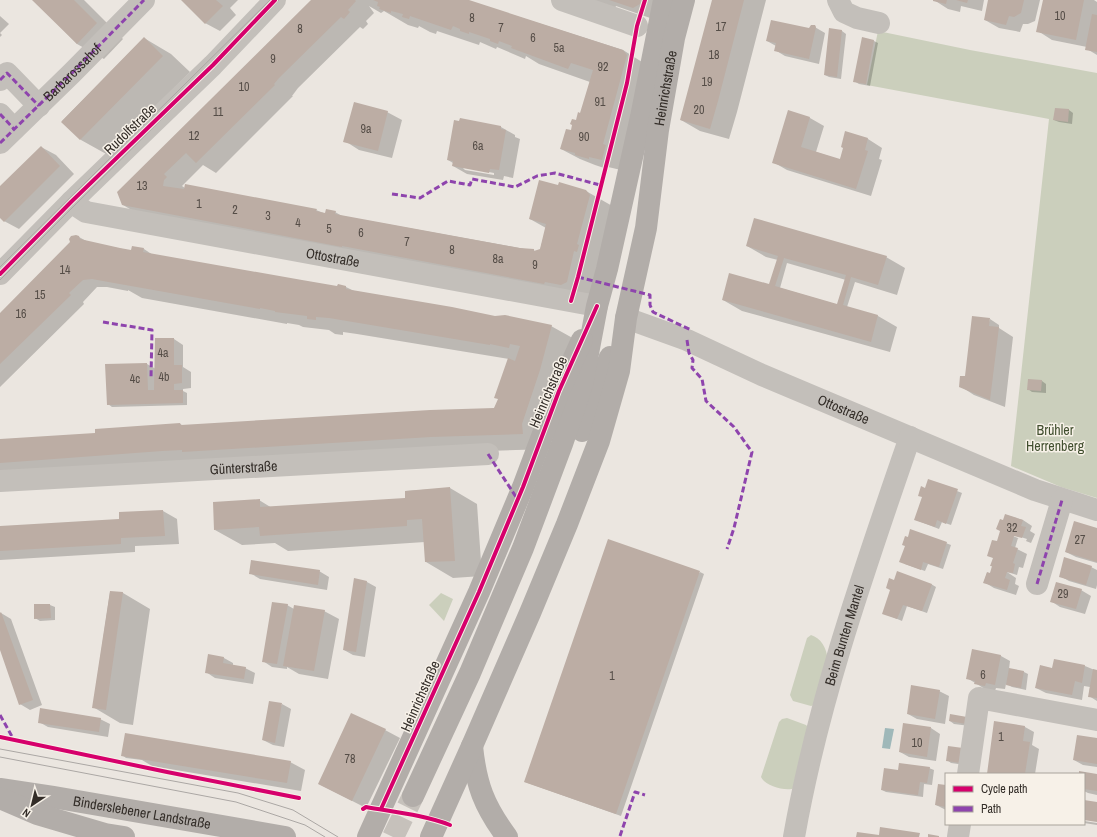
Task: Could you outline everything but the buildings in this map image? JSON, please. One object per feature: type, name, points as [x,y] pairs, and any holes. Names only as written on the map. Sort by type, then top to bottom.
[{"type":"main road","name":"Heinrichstraße","points":[[626,318],[530,566],[419,798],[523,548],[562,444],[582,385],[597,306],[607,269],[641,117],[664,0]]},
{"type":"main road","name":"Heinrichstraße","points":[[472,746],[567,524],[599,441],[619,371],[626,318],[646,228],[658,130],[674,38],[684,0]]},
{"type":"main road","name":"Heinrichstraße","points":[[368,837],[479,592],[523,488],[559,391],[597,306]]},
{"type":"main road","points":[[430,837],[472,746]]},
{"type":"main road","points":[[472,746],[477,775],[486,806],[507,837]]},
{"type":"main road","name":"Binderslebener Landstraße","points":[[0,789],[285,837]]},
{"type":"main road","name":"Binderslebener Landstraße","points":[[0,798],[37,814],[105,834],[124,837]]},
{"type":"street","name":"Barbarossahof","points":[[5,129],[39,106],[144,0]]},
{"type":"street","name":"Rudolfstraße","points":[[0,274],[71,202],[212,65],[274,0]]},
{"type":"street","points":[[562,0],[637,26]]},
{"type":"street","points":[[838,0],[844,12],[857,18],[880,23]]},
{"type":"street","points":[[0,80],[7,73],[39,106]]},
{"type":"street","name":"Ottostraße","points":[[71,202],[86,212],[597,306]]},
{"type":"street","name":"Ottostraße","points":[[626,318],[687,340],[762,375],[1035,490],[1062,500],[1097,510]]},
{"type":"street","name":"Beim Bunten Mantel","points":[[794,837],[800,804],[820,721],[845,634],[910,437]]},
{"type":"street","name":"Günterstraße","points":[[0,481],[488,454]]},
{"type":"street","points":[[1037,584],[1062,500]]},
{"type":"street","points":[[968,773],[979,698],[1097,720]]},
{"type":"street","points":[[958,837],[960,825]]},
{"type":"green space","name":"Brühler Herrenberg","points":[[878,31],[970,50],[1097,73],[1097,498],[1061,487],[1011,466],[1049,119],[867,85]]},
{"type":"green space","points":[[441,593],[453,599],[444,621],[429,605]]},
{"type":"green space","points":[[811,635],[818,639],[824,646],[827,659],[826,668],[814,705],[811,706],[793,701],[790,695],[807,638]]},
{"type":"green space","points":[[787,718],[808,727],[795,788],[781,789],[767,783],[761,777],[779,722],[782,719]]},
{"type":"water","points":[[885,728],[894,729],[890,749],[882,748]]},
{"type":"tunnel","points":[[393,837],[413,796]]},
{"type":"tram line","points":[[0,267],[270,0]]},
{"type":"tram line","points":[[0,280],[210,71],[279,0]]},
{"type":"tram line","points":[[0,749],[238,793],[293,810],[338,837]]},
{"type":"tram line","points":[[0,757],[236,802],[305,825],[325,837]]},
{"type":"marked path","points":[[0,143],[144,0]]},
{"type":"marked path","points":[[0,80],[7,73],[39,106]]},
{"type":"marked path","points":[[0,114],[14,129]]},
{"type":"marked path","points":[[392,194],[420,198],[448,181],[470,185],[472,179],[515,187],[537,176],[555,173],[600,185]]},
{"type":"marked path","points":[[578,277],[650,295],[650,305],[653,312],[691,330]]},
{"type":"marked path","points":[[103,322],[152,330],[151,378]]},
{"type":"marked path","points":[[687,340],[689,353],[693,360],[692,368],[702,379],[706,401],[734,427],[752,452],[734,528],[727,549]]},
{"type":"marked path","points":[[488,454],[518,500]]},
{"type":"marked path","points":[[1037,584],[1062,500]]},
{"type":"marked path","points":[[0,715],[14,740]]},
{"type":"marked path","points":[[620,836],[635,792],[645,795]]},
{"type":"cycle path","points":[[0,274],[71,202],[213,65],[275,0]]},
{"type":"cycle path","points":[[571,301],[627,83],[637,26],[645,0]]},
{"type":"cycle path","points":[[381,809],[479,592],[523,487],[559,391],[597,306]]},
{"type":"cycle path","points":[[0,737],[299,798]]},
{"type":"cycle path","points":[[363,809],[366,807],[409,814],[450,825]]}]
